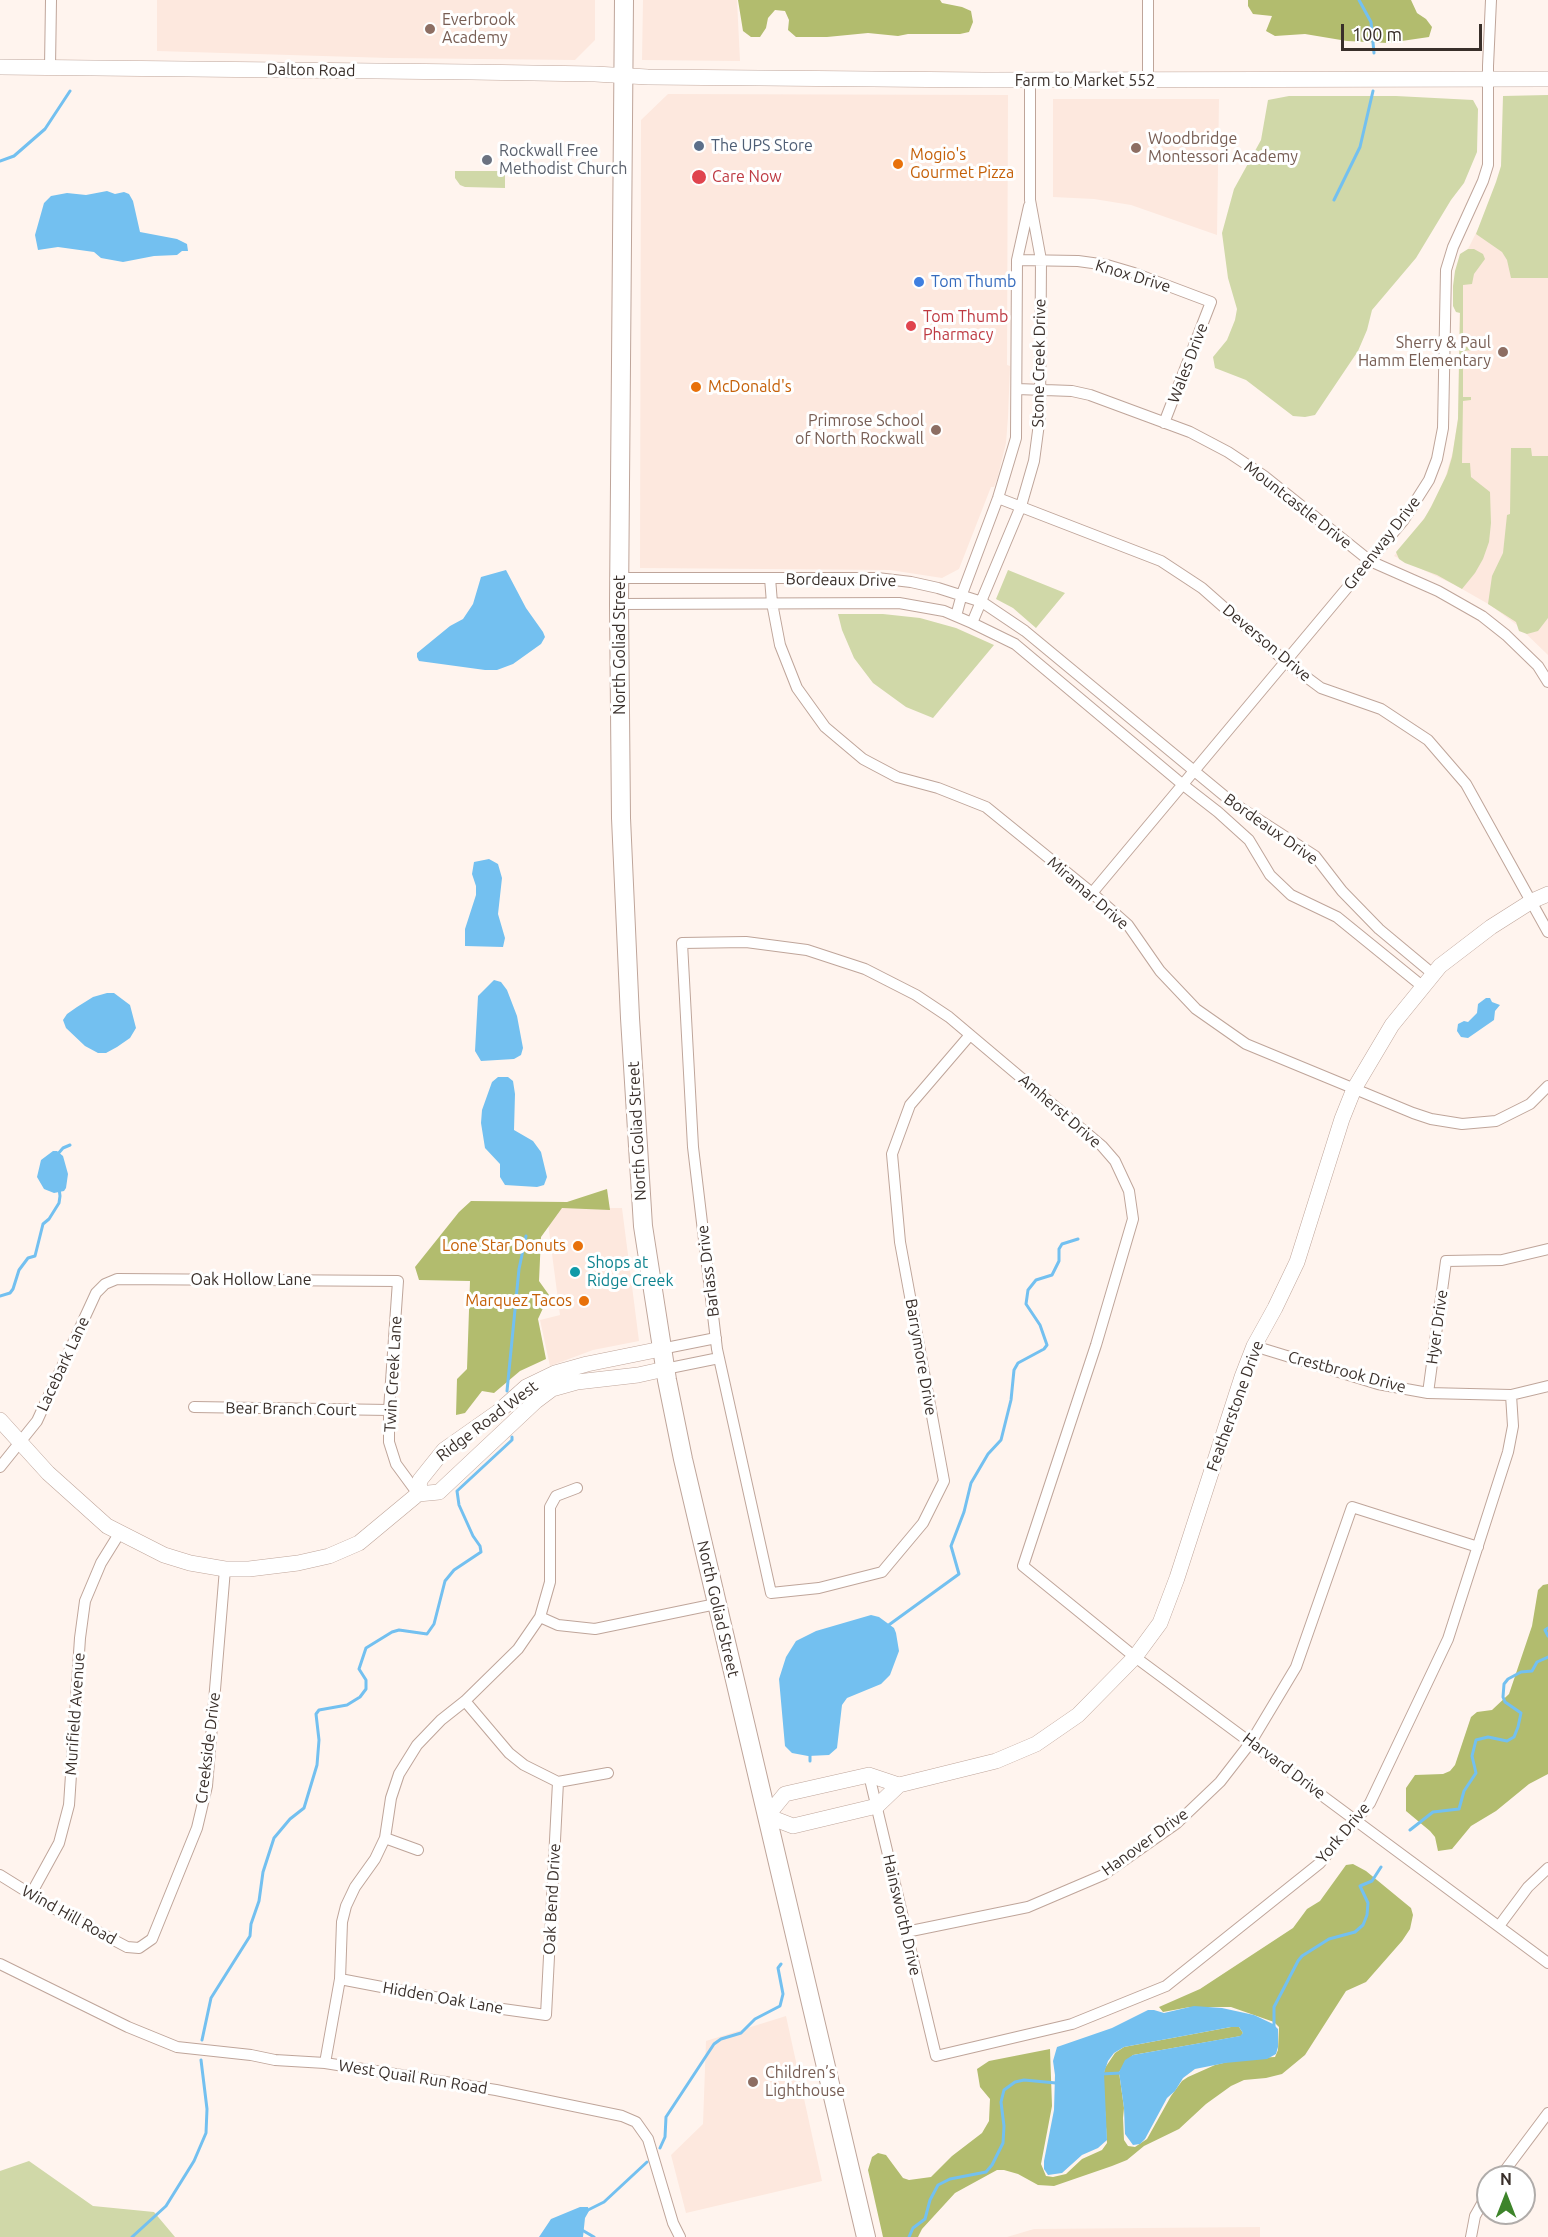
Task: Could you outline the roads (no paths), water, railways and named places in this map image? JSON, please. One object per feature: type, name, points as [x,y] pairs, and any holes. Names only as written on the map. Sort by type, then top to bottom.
[{"type":"main road","name":"North Goliad Street","points":[[624,0],[619,604],[622,845],[638,1179],[648,1269],[682,1459],[866,2237]]},
{"type":"street","points":[[50,67],[51,0]]},
{"type":"street","points":[[1148,0],[1148,82]]},
{"type":"street","name":"Greenway Drive","points":[[1092,893],[1370,561],[1417,502],[1429,480],[1440,448],[1443,428],[1446,270],[1453,247],[1486,174],[1491,0]]},
{"type":"street","name":"Dalton Road","points":[[0,67],[622,75]]},
{"type":"street","name":"Farm to Market 552","points":[[622,75],[1148,82],[1548,80]]},
{"type":"street","name":"Stone Creek Drive","points":[[972,623],[1021,506],[1034,461],[1040,416],[1041,260],[1030,200],[1030,81]]},
{"type":"street","name":"Stone Creek Drive","points":[[956,616],[998,498],[1016,438],[1017,260],[1030,200]]},
{"type":"street","name":"Knox Drive","points":[[1017,260],[1078,261],[1107,265],[1211,302]]},
{"type":"street","name":"Wales Drive","points":[[1164,423],[1211,302]]},
{"type":"street","name":"Mountcastle Drive","points":[[1017,389],[1072,391],[1090,395],[1190,432],[1228,452],[1264,476],[1370,561],[1438,591],[1482,616],[1506,635],[1538,666],[1548,682]]},
{"type":"street","name":"Deverson Drive","points":[[998,498],[1161,561],[1202,588],[1286,662],[1321,688],[1381,709],[1428,740],[1466,784],[1548,932]]},
{"type":"street","name":"Bordeaux Drive","points":[[620,578],[877,578],[911,582],[962,594],[982,602],[1024,631],[1233,803],[1315,856],[1342,891],[1379,929],[1433,974]]},
{"type":"street","name":"Miramar Drive","points":[[770,578],[780,645],[797,688],[825,727],[863,759],[897,777],[938,788],[986,807],[1128,925],[1160,971],[1196,1009],[1246,1044],[1431,1119],[1462,1124],[1496,1121],[1530,1104],[1548,1086]]},
{"type":"street","name":"Bordeaux Drive","points":[[619,604],[899,603],[930,608],[972,623],[1015,644],[1249,840],[1270,875],[1291,895],[1337,917],[1422,986]]},
{"type":"street","points":[[1088,705],[1099,693]]},
{"type":"street","name":"Featherstone Drive","points":[[877,1806],[899,1785],[996,1761],[1036,1744],[1078,1715],[1135,1657],[1160,1623],[1254,1346],[1297,1262],[1342,1119],[1354,1089],[1392,1025],[1433,974],[1491,927],[1532,901],[1548,894]]},
{"type":"street","name":"Amherst Drive","points":[[682,943],[746,942],[807,950],[865,969],[916,995],[950,1017],[1102,1146],[1115,1161],[1129,1191],[1133,1219],[1096,1345],[1023,1566]]},
{"type":"street","name":"Barlass Drive","points":[[682,943],[693,1147],[716,1338],[771,1593]]},
{"type":"street","name":"Barrymore Drive","points":[[771,1593],[819,1588],[882,1572],[923,1523],[944,1481],[900,1242],[892,1154],[910,1105],[970,1035]]},
{"type":"street","name":"Hyer Drive","points":[[1428,1393],[1446,1261],[1502,1260],[1548,1249]]},
{"type":"street","name":"Oak Hollow Lane","points":[[105,1284],[117,1279],[398,1281]]},
{"type":"street","name":"Twin Creek Lane","points":[[398,1281],[389,1442],[396,1464],[418,1494]]},
{"type":"street","name":"Lacebark Lane","points":[[0,1467],[37,1421],[96,1293],[105,1284]]},
{"type":"street","name":"Ridge Road West","points":[[0,1420],[80,1504],[119,1534],[164,1555],[190,1563],[225,1569],[249,1569],[298,1563],[337,1553],[359,1543],[418,1494],[439,1492],[536,1401],[575,1375],[662,1349],[716,1338]]},
{"type":"street","name":"Crestbrook Drive","points":[[1254,1346],[1378,1384],[1428,1393],[1511,1395],[1548,1386]]},
{"type":"street","name":"Ridge Road West","points":[[418,1494],[420,1480],[444,1450],[490,1418],[526,1387],[555,1373],[638,1375],[719,1359]]},
{"type":"street","name":"York Drive","points":[[936,2055],[1072,2024],[1166,1986],[1320,1863],[1370,1803],[1448,1640],[1508,1452],[1513,1426],[1511,1395]]},
{"type":"street","name":"Bear Branch Court","points":[[194,1407],[389,1410]]},
{"type":"street","points":[[325,2063],[340,1979],[342,1922],[346,1906],[385,1838],[391,1798],[399,1774],[417,1745],[518,1649],[540,1617],[550,1582],[550,1507],[556,1496],[577,1488]]},
{"type":"street","name":"Hanover Drive","points":[[906,1932],[1028,1907],[1103,1875],[1177,1823],[1220,1782],[1251,1742],[1296,1667],[1352,1508],[1478,1548]]},
{"type":"street","name":"Murifield Avenue","points":[[31,1894],[59,1843],[69,1805],[80,1638],[85,1601],[101,1563],[119,1534]]},
{"type":"street","name":"Harvard Drive","points":[[1023,1566],[1135,1657],[1548,1963]]},
{"type":"street","name":"Creekside Drive","points":[[139,1948],[152,1939],[197,1828],[207,1786],[225,1569]]},
{"type":"street","points":[[540,1617],[558,1625],[596,1629],[716,1604]]},
{"type":"street","points":[[465,1701],[509,1752],[524,1765],[558,1782],[608,1773]]},
{"type":"street","points":[[877,1806],[793,1826],[767,1816],[785,1794],[869,1775],[899,1785]]},
{"type":"street","name":"Hainsworth Drive","points":[[869,1775],[936,2055]]},
{"type":"street","name":"Oak Bend Drive","points":[[546,2015],[558,1782]]},
{"type":"street","points":[[385,1838],[418,1850]]},
{"type":"street","points":[[1499,1926],[1528,1887],[1548,1868]]},
{"type":"street","name":"Wind Hill Road","points":[[0,1875],[127,1947],[139,1948]]},
{"type":"street","name":"West Quail Run Road","points":[[0,1964],[128,2027],[177,2047],[251,2055],[275,2060],[325,2063],[496,2090],[622,2116],[636,2122],[648,2139],[673,2223],[680,2237]]},
{"type":"street","name":"Hidden Oak Lane","points":[[340,1979],[481,2006],[546,2015]]},
{"type":"street","points":[[1509,2165],[1548,2113]]},
{"type":"street","points":[[1471,2237],[1476,2214]]},
{"type":"water","points":[[107,191],[115,194],[124,192],[129,194],[133,201],[140,232],[177,239],[187,244],[188,251],[182,251],[177,255],[154,256],[123,262],[101,258],[94,252],[58,247],[38,250],[35,235],[44,203],[51,196],[67,193],[86,195]]},
{"type":"water","points":[[506,570],[526,608],[543,632],[545,637],[541,644],[513,664],[497,670],[419,661],[417,653],[450,626],[463,619],[473,604],[481,577]]},
{"type":"water","points":[[489,859],[498,864],[502,878],[498,914],[505,938],[503,947],[465,946],[465,929],[476,895],[472,874],[474,862]]},
{"type":"water","points":[[494,980],[501,982],[507,990],[517,1016],[523,1048],[521,1055],[514,1059],[481,1061],[475,1051],[478,996]]},
{"type":"water","points":[[114,993],[130,1005],[136,1028],[130,1038],[117,1047],[106,1053],[98,1053],[85,1046],[66,1028],[63,1020],[67,1014],[93,997]]},
{"type":"water","points":[[1486,998],[1500,1005],[1495,1011],[1494,1020],[1468,1038],[1461,1037],[1457,1031],[1458,1024],[1468,1022],[1477,1013],[1478,1004]]},
{"type":"water","points":[[498,1077],[508,1077],[513,1081],[514,1130],[533,1141],[541,1152],[547,1177],[544,1185],[537,1187],[505,1185],[500,1177],[500,1164],[485,1148],[481,1123],[482,1110],[492,1082]]},
{"type":"water","points":[[53,1151],[63,1156],[68,1174],[64,1191],[54,1193],[44,1189],[37,1177],[41,1160]]},
{"type":"water","points":[[871,1615],[879,1617],[894,1628],[896,1633],[899,1651],[890,1675],[881,1684],[847,1698],[842,1705],[837,1748],[829,1755],[808,1756],[792,1753],[785,1746],[779,1679],[786,1657],[796,1641],[816,1631]]},
{"type":"water","points":[[1194,2006],[1222,2008],[1254,2015],[1273,2024],[1278,2029],[1276,2054],[1267,2059],[1225,2063],[1195,2069],[1183,2078],[1175,2091],[1167,2098],[1145,2139],[1140,2144],[1133,2145],[1125,2134],[1119,2072],[1125,2060],[1133,2055],[1240,2036],[1243,2033],[1239,2027],[1231,2027],[1124,2047],[1114,2053],[1104,2073],[1107,2140],[1098,2148],[1082,2155],[1062,2173],[1048,2175],[1044,2169],[1044,2161],[1054,2110],[1053,2061],[1057,2047],[1112,2028],[1148,2010],[1164,2013]]},
{"type":"water","points":[[580,2207],[588,2207],[589,2211],[585,2218],[583,2237],[539,2237],[551,2219]]},
{"type":"waterway","points":[[1359,0],[1371,22],[1374,53]]},
{"type":"waterway","points":[[0,161],[14,156],[45,129],[70,91]]},
{"type":"waterway","points":[[1334,200],[1360,147],[1373,91]]},
{"type":"waterway","points":[[57,1155],[63,1148],[70,1145]]},
{"type":"waterway","points":[[0,1296],[10,1293],[19,1270],[28,1258],[35,1256],[43,1224],[59,1203],[59,1188]]},
{"type":"waterway","points":[[507,1391],[519,1269],[526,1236]]},
{"type":"waterway","points":[[886,1627],[959,1574],[951,1546],[964,1512],[971,1483],[988,1454],[1001,1440],[1011,1400],[1014,1370],[1018,1363],[1044,1349],[1047,1345],[1040,1325],[1026,1304],[1028,1290],[1036,1280],[1052,1275],[1059,1261],[1059,1249],[1062,1244],[1078,1239]]},
{"type":"waterway","points":[[202,2040],[211,1998],[250,1936],[251,1924],[259,1901],[263,1872],[274,1838],[290,1819],[304,1808],[317,1765],[319,1740],[316,1714],[319,1710],[347,1705],[360,1697],[366,1689],[366,1680],[359,1669],[366,1648],[399,1630],[427,1634],[434,1624],[445,1581],[454,1570],[481,1552],[459,1505],[457,1491],[512,1440],[512,1437]]},
{"type":"waterway","points":[[1548,1628],[1545,1630],[1548,1636]]},
{"type":"waterway","points":[[1410,1830],[1433,1812],[1459,1809],[1464,1791],[1476,1773],[1472,1756],[1476,1740],[1488,1737],[1507,1741],[1514,1737],[1518,1727],[1521,1713],[1505,1702],[1504,1684],[1521,1672],[1532,1671],[1537,1662],[1548,1657]]},
{"type":"waterway","points":[[810,1754],[810,1761]]},
{"type":"waterway","points":[[1274,2028],[1274,2007],[1302,1956],[1329,1939],[1355,1932],[1363,1925],[1368,1903],[1360,1886],[1372,1881],[1381,1867]]},
{"type":"waterway","points":[[660,2148],[665,2137],[666,2117],[714,2044],[721,2039],[741,2033],[755,2019],[780,2006],[783,1994],[778,1968],[781,1964]]},
{"type":"waterway","points":[[132,2237],[166,2206],[194,2161],[206,2133],[207,2109],[201,2060]]},
{"type":"waterway","points":[[1101,2074],[1121,2073]]},
{"type":"waterway","points":[[909,2237],[913,2228],[925,2219],[930,2200],[938,2185],[950,2179],[986,2172],[992,2165],[1003,2143],[1004,2126],[1001,2102],[1004,2090],[1015,2082],[1024,2080],[1056,2083]]},
{"type":"waterway","points":[[586,2211],[604,2202],[647,2162]]},
{"type":"waterway","points":[[582,2230],[594,2237]]},
{"type":"place","name":"Everbrook Academy","points":[[430,29]]},
{"type":"place","name":"The UPS Store","points":[[699,146]]},
{"type":"place","name":"Woodbridge Montessori Academy","points":[[1136,148]]},
{"type":"place","name":"Rockwall Free Methodist Church","points":[[487,160]]},
{"type":"place","name":"Mogio's Gourmet Pizza","points":[[898,164]]},
{"type":"place","name":"Care Now","points":[[699,177]]},
{"type":"place","name":"Tom Thumb","points":[[919,282]]},
{"type":"place","name":"Tom Thumb Pharmacy","points":[[911,326]]},
{"type":"place","name":"Sherry & Paul Hamm Elementary","points":[[1503,352]]},
{"type":"place","name":"McDonald's","points":[[696,387]]},
{"type":"place","name":"Primrose School of North Rockwall","points":[[936,430]]},
{"type":"place","name":"Lone Star Donuts","points":[[578,1246]]},
{"type":"place","name":"Shops at Ridge Creek","points":[[575,1272]]},
{"type":"place","name":"Marquez Tacos","points":[[584,1301]]},
{"type":"place","name":"Children’s Lighthouse","points":[[753,2082]]}]
